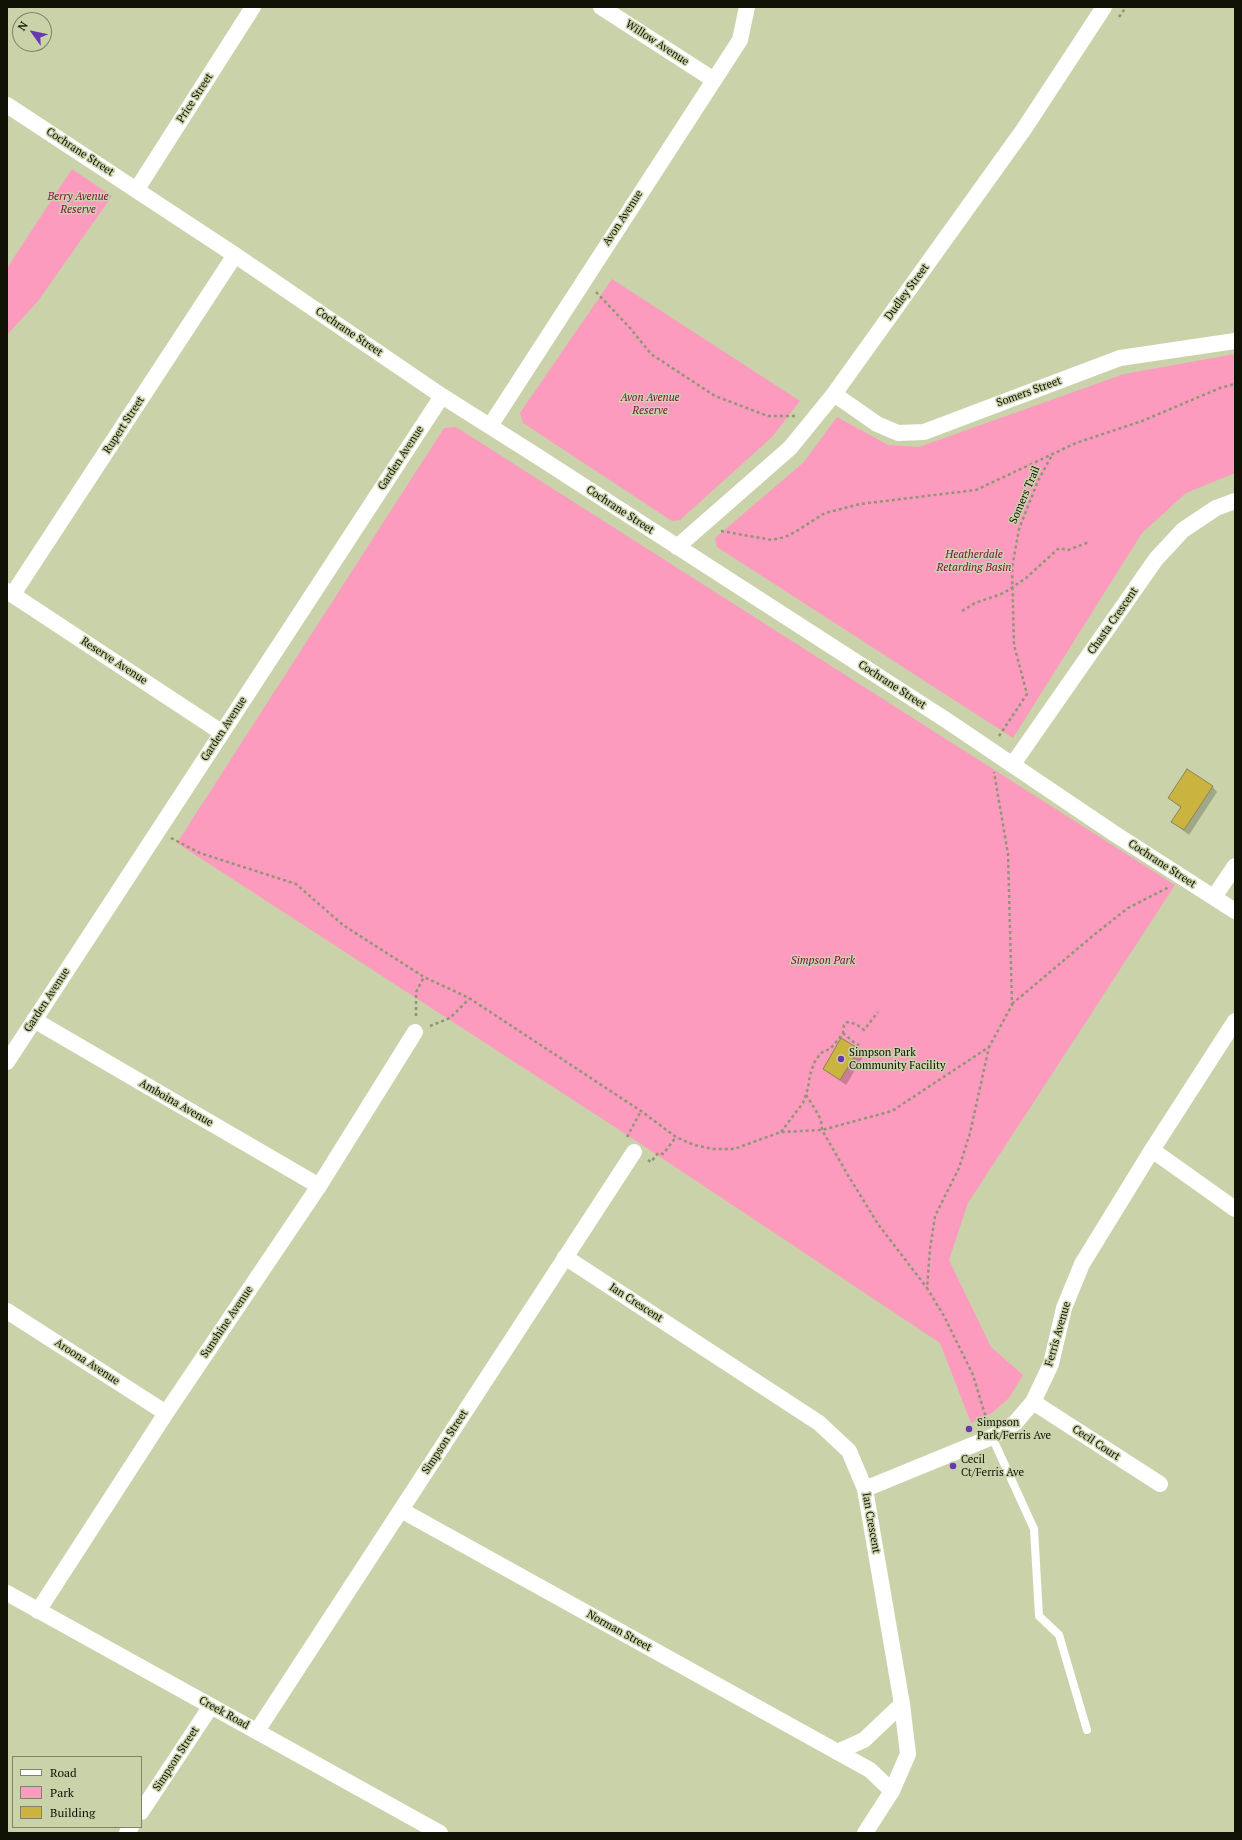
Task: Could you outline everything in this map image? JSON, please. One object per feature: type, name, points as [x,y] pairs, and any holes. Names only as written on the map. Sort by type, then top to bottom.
[{"type":"street","name":"Price Street","points":[[137,189],[253,7]]},
{"type":"street","name":"Willow Avenue","points":[[601,7],[714,80]]},
{"type":"street","name":"Avon Avenue","points":[[490,426],[740,40],[747,7]]},
{"type":"street","name":"Dudley Street","points":[[677,547],[790,448],[834,394],[1024,129],[1104,7]]},
{"type":"street","name":"Cochrane Street","points":[[7,105],[235,254],[442,396],[990,749],[1235,911]]},
{"type":"street","name":"Rupert Street","points":[[10,593],[235,254]]},
{"type":"street","name":"Somers Street","points":[[834,394],[877,424],[898,433],[924,432],[1120,358],[1235,341]]},
{"type":"street","name":"Garden Avenue","points":[[7,1062],[221,732],[442,396]]},
{"type":"street","name":"Chasta Crescent","points":[[1013,764],[1156,559],[1183,530],[1216,508],[1235,501]]},
{"type":"street","name":"Reserve Avenue","points":[[10,593],[221,732]]},
{"type":"street","points":[[1214,897],[1235,866]]},
{"type":"street","name":"Amboina Avenue","points":[[34,1020],[319,1186]]},
{"type":"street","name":"Ferris Avenue","points":[[865,1489],[992,1437],[1015,1423],[1033,1402],[1051,1364],[1064,1308],[1082,1264],[1152,1150],[1235,1021]]},
{"type":"street","name":"Sunshine Avenue","points":[[38,1611],[166,1413],[319,1186],[415,1032]]},
{"type":"street","points":[[1152,1150],[1235,1209]]},
{"type":"street","name":"Simpson Street","points":[[257,1731],[634,1152]]},
{"type":"street","name":"Ian Crescent","points":[[565,1257],[819,1423],[849,1451],[865,1489],[902,1704],[908,1754],[892,1791],[865,1833]]},
{"type":"street","name":"Aroona Avenue","points":[[7,1311],[166,1413]]},
{"type":"street","name":"Cecil Court","points":[[1033,1402],[1160,1484]]},
{"type":"street","name":"Norman Street","points":[[401,1510],[870,1770],[892,1791]]},
{"type":"street","name":"Creek Road","points":[[7,1593],[440,1833]]},
{"type":"street","points":[[837,1752],[864,1740],[902,1704]]},
{"type":"street","name":"Simpson Street","points":[[142,1810],[211,1706]]},
{"type":"lane","points":[[992,1437],[1034,1529],[1039,1616],[1059,1635],[1087,1730]]},
{"type":"path","points":[[1118,20],[1126,7]]},
{"type":"path","points":[[584,279],[630,328],[651,354],[715,396],[768,416],[815,417]]},
{"type":"path","points":[[699,528],[772,540],[786,537],[824,512],[860,504],[976,490],[1076,443],[1142,421],[1220,388],[1235,384]]},
{"type":"path","name":"Somers Trail","points":[[990,749],[1027,694],[1014,645],[1012,568],[1018,529],[1038,481],[1052,455]]},
{"type":"path","points":[[715,537],[727,526]]},
{"type":"path","points":[[962,611],[976,603],[1004,593],[1013,588],[1059,548],[1068,550],[1089,542]]},
{"type":"path","points":[[990,749],[1008,854],[1012,1005]]},
{"type":"path","points":[[158,830],[200,853],[296,884],[343,925],[424,977],[469,998],[641,1111],[676,1137],[694,1145],[734,1149],[781,1132],[822,1130],[892,1111],[989,1046]]},
{"type":"path","points":[[927,1288],[930,1249],[935,1216],[961,1161],[970,1133],[989,1046],[1012,1005],[1095,934],[1128,908],[1175,885],[1181,876]]},
{"type":"path","points":[[424,977],[416,992],[415,1032],[450,1018],[469,998]]},
{"type":"path","points":[[781,1132],[794,1117],[803,1103],[814,1063],[820,1054],[830,1049],[843,1033],[844,1025],[847,1022],[856,1024],[864,1030],[878,1012]]},
{"type":"path","points":[[843,1033],[857,1045],[861,1044]]},
{"type":"path","points":[[806,1095],[822,1120],[822,1130],[878,1224],[927,1288],[944,1316],[973,1375],[992,1437]]},
{"type":"green space","name":"Berry Avenue Reserve","points":[[72,169],[112,196],[38,301],[7,335],[7,268]]},
{"type":"green space","name":"Avon Avenue Reserve","points":[[612,279],[800,401],[772,437],[680,520],[672,521],[523,423],[520,413]]},
{"type":"green space","name":"Heatherdale Retarding Basin","points":[[1235,354],[1235,473],[1186,493],[1142,533],[1013,738],[717,547],[715,538],[804,462],[837,417],[888,445],[919,447],[1124,374]]},
{"type":"green space","name":"Simpson Park","points":[[456,427],[1175,885],[968,1203],[949,1260],[991,1347],[1023,1375],[1009,1398],[992,1413],[971,1423],[940,1343],[624,1133],[177,843],[444,428]]},
{"type":"building","points":[[1187,769],[1213,786],[1184,830],[1171,822],[1181,807],[1168,798]]},
{"type":"building","name":"Simpson Park Community Facility","points":[[841,1038],[859,1049],[840,1080],[823,1069]]},
{"type":"place","name":"Simpson Park Community Facility","points":[[841,1059]]},
{"type":"place","name":"Simpson Park/Ferris Ave","points":[[969,1429]]},
{"type":"place","name":"Cecil Ct/Ferris Ave","points":[[953,1466]]}]
